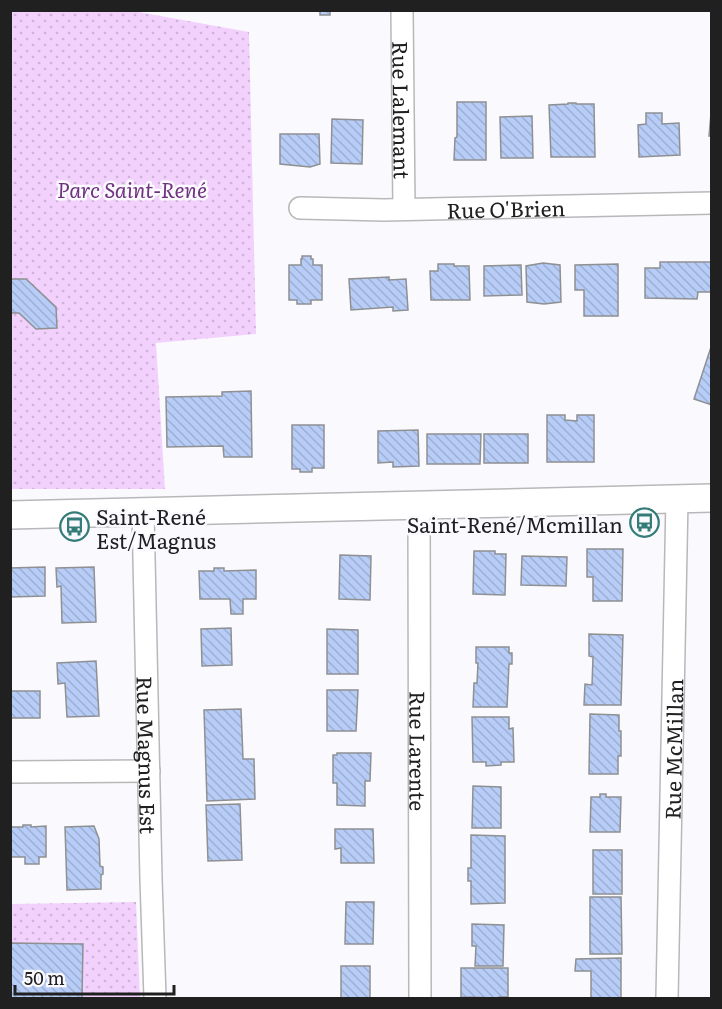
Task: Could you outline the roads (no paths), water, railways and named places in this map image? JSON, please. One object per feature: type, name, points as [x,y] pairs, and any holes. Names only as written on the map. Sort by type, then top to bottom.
[{"type":"street","name":"Rue Lalemant","points":[[402,10],[404,209]]},
{"type":"street","name":"Rue O'Brien","points":[[300,208],[384,210],[711,203]]},
{"type":"street","points":[[10,514],[711,498]]},
{"type":"street","name":"Rue McMillan","points":[[667,999],[677,499]]},
{"type":"street","name":"Rue Larente","points":[[419,505],[420,999]]},
{"type":"street","name":"Rue Magnus Est","points":[[143,512],[155,999]]},
{"type":"street","points":[[10,772],[149,771]]},
{"type":"place","name":"Saint-René/Mcmillan","points":[[644,523]]},
{"type":"place","name":"Saint-René Est/Magnus","points":[[75,527]]},
{"type":"park label","name":"Parc Saint-René","points":[[132,188]]}]
